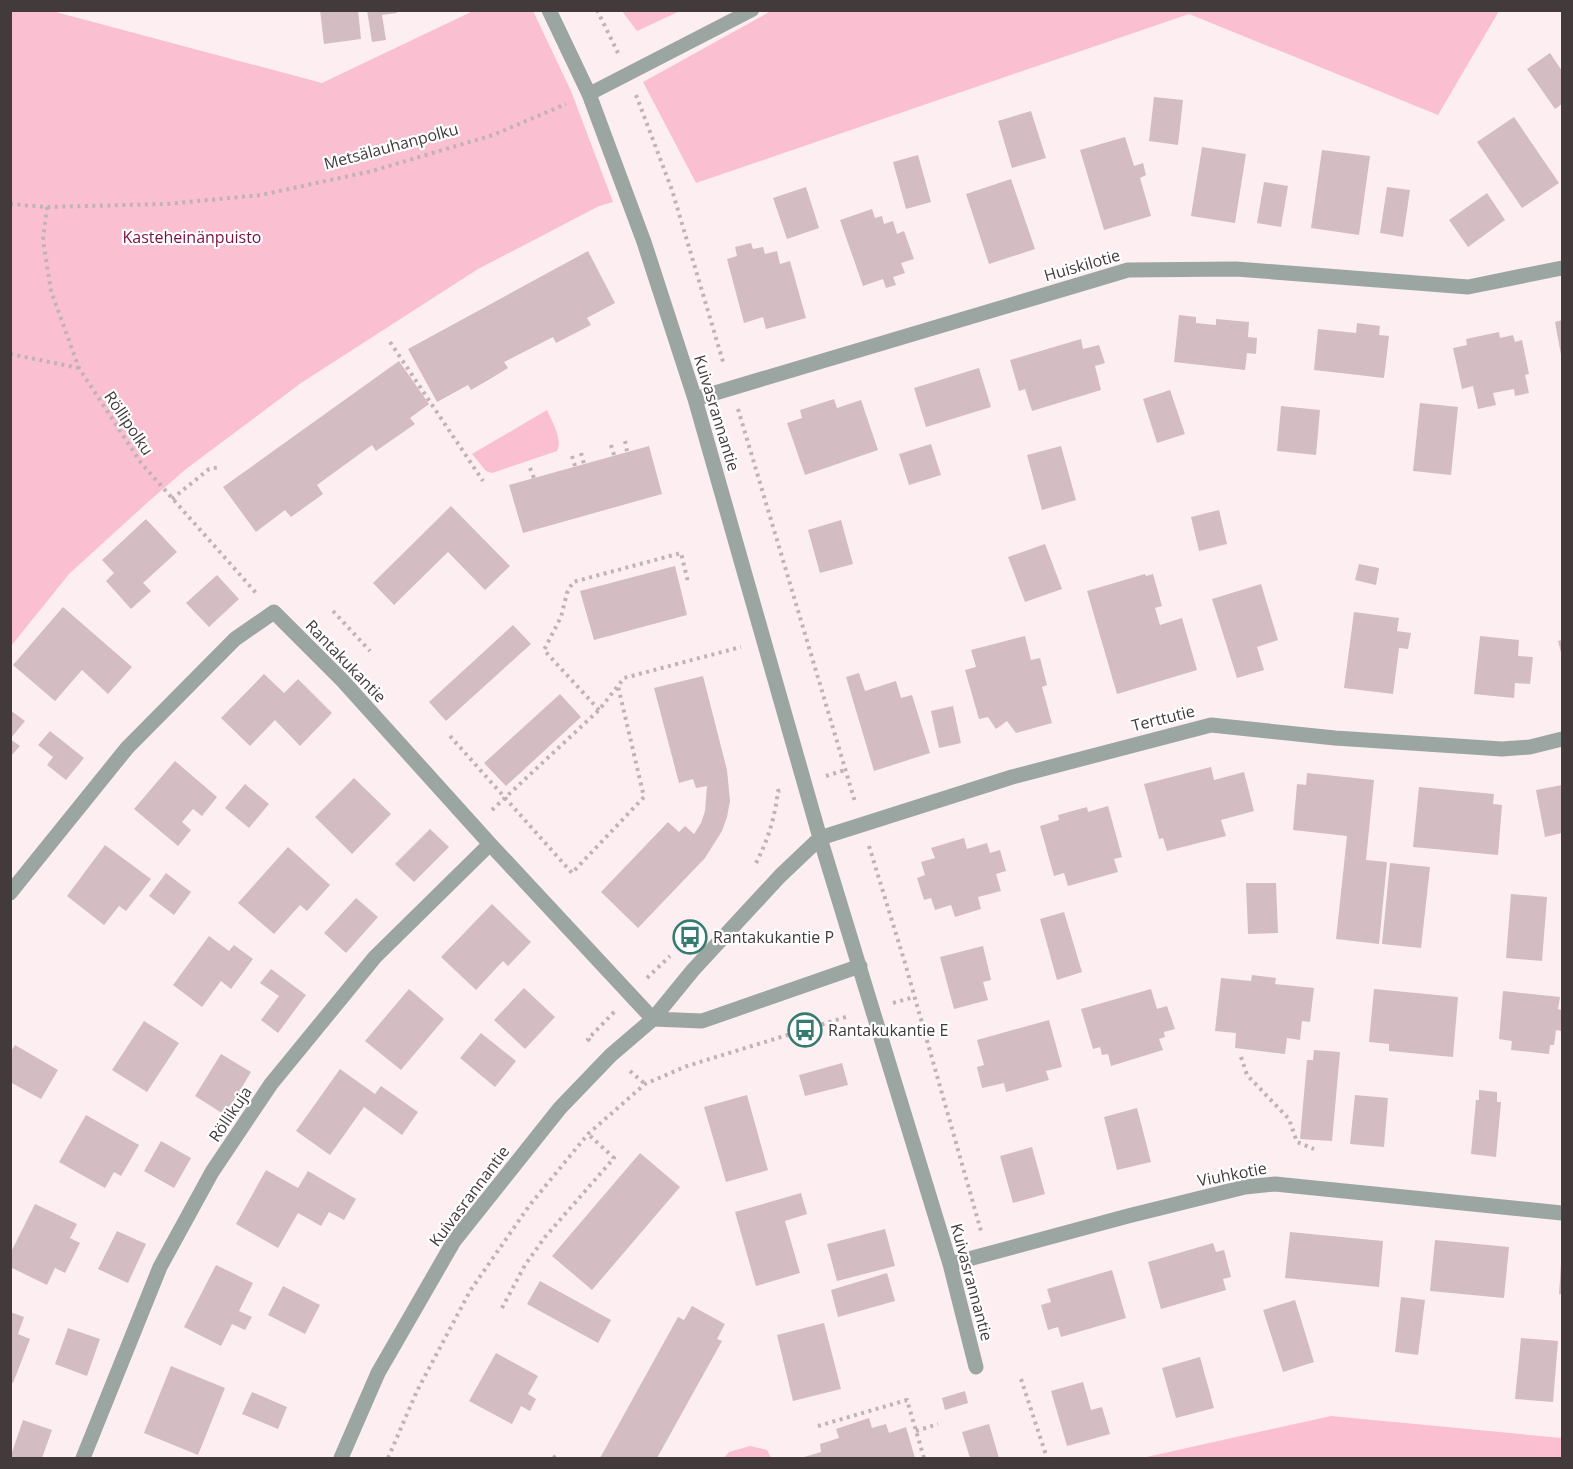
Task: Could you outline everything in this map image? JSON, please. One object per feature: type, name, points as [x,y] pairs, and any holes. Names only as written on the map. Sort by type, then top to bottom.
[{"type":"street","name":"Kuivasrannantie","points":[[549,10],[589,94],[644,242],[695,399],[820,838],[950,1264],[976,1367]]},
{"type":"street","name":"Huiskilotie","points":[[695,399],[1128,270],[1236,268],[1468,287],[1563,268]]},
{"type":"street","name":"Rantakukantie","points":[[274,612],[342,680],[474,827],[653,1019]]},
{"type":"street","points":[[10,893],[127,748],[235,639],[274,612]]},
{"type":"street","name":"Terttutie","points":[[820,838],[1012,777],[1211,725],[1345,739],[1502,749],[1530,747],[1563,739]]},
{"type":"street","name":"Kuivasrannantie","points":[[341,1458],[378,1374],[454,1241],[560,1108],[611,1055],[653,1019],[693,970],[780,876],[820,838]]},
{"type":"street","name":"Röllikuja","points":[[83,1458],[160,1268],[219,1162],[271,1084],[375,957],[490,844]]},
{"type":"street","points":[[653,1019],[702,1022],[860,966]]},
{"type":"street","name":"Viuhkotie","points":[[950,1264],[1128,1215],[1245,1187],[1275,1184],[1563,1214]]},
{"type":"lane","points":[[589,94],[752,10]]},
{"type":"path","name":"Metsälauhanpolku","points":[[10,204],[47,207],[167,204],[261,195],[372,171],[492,135],[589,94]]},
{"type":"path","name":"Röllipolku","points":[[47,207],[43,240],[51,291],[79,368],[141,463],[274,612]]},
{"type":"path","points":[[390,342],[483,481]]},
{"type":"path","points":[[10,354],[79,368]]},
{"type":"path","points":[[625,441],[627,451]]},
{"type":"path","points":[[611,444],[614,455]]},
{"type":"path","points":[[581,453],[584,464]]},
{"type":"path","points":[[572,456],[574,466]]},
{"type":"path","points":[[172,499],[209,469],[220,467]]},
{"type":"path","points":[[530,468],[534,478]]},
{"type":"path","points":[[599,710],[544,650],[561,617],[567,593],[573,582],[681,553],[688,582]]},
{"type":"path","points":[[333,611],[370,651]]},
{"type":"path","points":[[474,827],[599,710],[624,678],[764,641]]},
{"type":"path","points":[[450,736],[572,873],[644,797],[618,686]]},
{"type":"path","points":[[862,824],[987,1254]]},
{"type":"path","points":[[388,1458],[417,1391],[470,1291],[529,1206],[588,1134],[645,1084],[687,1066],[914,997]]},
{"type":"path","points":[[1241,1057],[1247,1074],[1289,1119],[1297,1142],[1314,1149]]},
{"type":"path","points":[[502,1308],[525,1265],[545,1237],[614,1158],[588,1134]]},
{"type":"path","points":[[1021,1379],[1047,1458]]},
{"type":"path","points":[[818,1426],[907,1400],[924,1458]]},
{"type":"path","points":[[916,1431],[938,1424]]},
{"type":"green space","name":"Kasteheinänpuisto","points":[[11,10],[52,11],[322,83],[473,11],[533,11],[571,91],[613,202],[599,206],[478,269],[301,383],[186,469],[148,502],[69,574],[11,646]]},
{"type":"green space","points":[[622,11],[680,11],[637,31]]},
{"type":"green space","points":[[771,11],[1499,11],[1438,115],[1189,14],[696,183],[643,82]]},
{"type":"green space","points":[[547,410],[558,436],[557,451],[492,473],[486,471],[472,454]]},
{"type":"green space","points":[[1331,1416],[1562,1438],[1562,1458],[1142,1458]]},
{"type":"green space","points":[[750,1446],[767,1450],[771,1458],[724,1458],[729,1452]]},
{"type":"building","points":[[320,10],[358,10],[361,39],[324,44]]},
{"type":"building","points":[[367,10],[396,10],[397,13],[382,15],[386,40],[372,42]]},
{"type":"building","points":[[1550,53],[1562,71],[1562,104],[1555,109],[1527,69]]},
{"type":"building","points":[[1154,97],[1183,100],[1178,145],[1149,141]]},
{"type":"building","points":[[1031,111],[1046,158],[1012,168],[998,121]]},
{"type":"building","points":[[1514,117],[1559,183],[1522,208],[1477,142]]},
{"type":"building","points":[[1125,137],[1134,166],[1143,163],[1146,175],[1140,178],[1151,216],[1104,230],[1080,150]]},
{"type":"building","points":[[1202,147],[1246,154],[1235,223],[1191,216]]},
{"type":"building","points":[[1322,150],[1370,156],[1359,235],[1311,228]]},
{"type":"building","points":[[918,155],[931,202],[906,209],[893,162]]},
{"type":"building","points":[[1011,179],[1035,249],[989,264],[966,194]]},
{"type":"building","points":[[1264,182],[1288,186],[1281,227],[1257,223]]},
{"type":"building","points":[[806,187],[819,228],[787,239],[773,198]]},
{"type":"building","points":[[1387,187],[1410,190],[1403,237],[1380,233]]},
{"type":"building","points":[[1487,193],[1505,220],[1468,247],[1449,220]]},
{"type":"building","points":[[872,209],[875,218],[882,216],[884,224],[893,221],[897,234],[904,231],[914,259],[901,263],[905,273],[893,277],[896,285],[886,288],[883,279],[863,286],[840,220]]},
{"type":"building","points":[[751,243],[753,249],[763,247],[765,254],[777,251],[780,264],[790,261],[806,318],[766,329],[763,317],[744,323],[727,259],[737,256],[735,247]]},
{"type":"building","points":[[588,251],[615,303],[587,318],[591,325],[556,343],[553,337],[504,362],[508,368],[471,390],[468,385],[437,402],[408,349]]},
{"type":"building","points":[[1179,315],[1196,317],[1196,323],[1216,325],[1216,319],[1249,322],[1248,337],[1257,338],[1256,354],[1247,353],[1245,370],[1174,362]]},
{"type":"building","points":[[1562,320],[1562,355],[1561,355],[1555,322]]},
{"type":"building","points":[[1357,323],[1380,326],[1379,335],[1389,336],[1384,378],[1314,370],[1318,329],[1356,333]]},
{"type":"building","points":[[1499,332],[1500,338],[1513,335],[1515,342],[1522,340],[1529,374],[1525,375],[1529,393],[1515,396],[1514,389],[1493,393],[1496,405],[1478,409],[1473,386],[1462,389],[1453,348],[1467,345],[1466,339]]},
{"type":"building","points":[[1081,339],[1083,349],[1099,345],[1105,363],[1095,366],[1101,390],[1032,411],[1025,389],[1019,391],[1010,360]]},
{"type":"building","points":[[399,361],[429,404],[410,418],[415,424],[376,451],[372,445],[317,485],[323,494],[291,517],[285,510],[256,532],[223,487]]},
{"type":"building","points":[[979,368],[991,407],[926,427],[914,388]]},
{"type":"building","points":[[1170,390],[1185,434],[1157,443],[1143,399]]},
{"type":"building","points":[[834,399],[837,408],[861,400],[878,450],[805,475],[787,423],[802,418],[800,410]]},
{"type":"building","points":[[1420,403],[1458,407],[1451,475],[1413,471]]},
{"type":"building","points":[[1281,406],[1320,410],[1316,455],[1277,451]]},
{"type":"building","points":[[931,444],[941,475],[909,485],[899,454]]},
{"type":"building","points":[[649,446],[662,494],[523,533],[509,485]]},
{"type":"building","points":[[1061,446],[1076,500],[1042,510],[1027,455]]},
{"type":"building","points":[[451,506],[510,566],[485,590],[448,552],[394,605],[373,583]]},
{"type":"building","points":[[1219,510],[1227,544],[1199,551],[1191,517]]},
{"type":"building","points":[[146,519],[177,552],[143,583],[151,591],[131,609],[106,581],[114,573],[102,560]]},
{"type":"building","points":[[841,520],[853,564],[820,573],[808,530]]},
{"type":"building","points":[[1045,544],[1062,589],[1025,602],[1008,557]]},
{"type":"building","points":[[1359,564],[1379,568],[1376,585],[1355,580]]},
{"type":"building","points":[[675,566],[687,615],[594,640],[580,591]]},
{"type":"building","points":[[1145,574],[1146,576],[1153,574],[1162,606],[1155,608],[1160,625],[1182,618],[1197,670],[1117,694],[1087,591]]},
{"type":"building","points":[[217,575],[239,599],[209,627],[186,603]]},
{"type":"building","points":[[1261,584],[1278,640],[1257,647],[1264,670],[1237,678],[1212,599]]},
{"type":"building","points":[[63,607],[132,667],[108,694],[82,670],[55,701],[13,665]]},
{"type":"building","points":[[1354,612],[1399,618],[1397,631],[1411,633],[1408,649],[1399,648],[1393,694],[1344,688]]},
{"type":"building","points":[[513,625],[531,644],[446,721],[429,702]]},
{"type":"building","points":[[1025,636],[1031,660],[1040,658],[1047,685],[1042,687],[1052,723],[1016,733],[1007,721],[996,729],[988,717],[979,719],[965,670],[976,667],[971,650]]},
{"type":"building","points":[[1480,636],[1519,640],[1518,656],[1533,657],[1530,684],[1515,683],[1514,698],[1474,694]]},
{"type":"building","points":[[1562,640],[1562,656],[1558,641]]},
{"type":"building","points":[[859,673],[865,691],[896,681],[901,698],[912,695],[930,753],[874,771],[846,677]]},
{"type":"building","points":[[264,674],[284,693],[298,679],[332,713],[300,746],[275,720],[250,746],[221,718]]},
{"type":"building","points":[[703,676],[727,770],[730,801],[727,817],[722,831],[705,858],[638,928],[601,892],[668,822],[679,832],[685,826],[694,834],[701,823],[705,811],[707,786],[696,788],[693,779],[679,783],[654,688]]},
{"type":"building","points":[[560,694],[581,717],[506,786],[484,763]]},
{"type":"building","points":[[953,706],[961,743],[939,748],[931,711]]},
{"type":"building","points":[[10,710],[25,721],[10,739]]},
{"type":"building","points":[[50,731],[84,758],[66,780],[47,765],[53,757],[38,745]]},
{"type":"building","points":[[10,739],[20,746],[10,757]]},
{"type":"building","points":[[175,761],[217,797],[202,816],[193,809],[182,822],[191,830],[178,846],[134,809]]},
{"type":"building","points":[[1211,767],[1214,780],[1244,772],[1254,811],[1221,820],[1226,836],[1167,851],[1163,838],[1159,839],[1144,784]]},
{"type":"building","points":[[1307,773],[1374,780],[1366,860],[1387,862],[1379,944],[1336,939],[1347,836],[1293,830],[1297,784],[1306,785]]},
{"type":"building","points":[[354,778],[391,814],[352,854],[315,817]]},
{"type":"building","points":[[245,784],[269,804],[249,828],[225,808]]},
{"type":"building","points":[[1562,785],[1562,833],[1545,837],[1536,790]]},
{"type":"building","points":[[1419,787],[1494,794],[1493,804],[1502,805],[1498,855],[1413,847]]},
{"type":"building","points":[[1108,806],[1122,857],[1114,859],[1118,872],[1068,886],[1064,873],[1054,876],[1040,826],[1059,820],[1058,815],[1087,807],[1088,812]]},
{"type":"building","points":[[430,829],[449,847],[414,882],[395,864]]},
{"type":"building","points":[[964,838],[967,849],[987,843],[990,853],[1000,850],[1006,871],[996,874],[1001,891],[978,897],[981,909],[955,917],[951,905],[935,910],[931,898],[924,900],[917,878],[925,875],[921,862],[935,858],[931,848]]},
{"type":"building","points":[[105,845],[151,879],[126,911],[119,906],[104,925],[67,896]]},
{"type":"building","points":[[288,847],[330,885],[307,911],[300,905],[274,934],[238,903]]},
{"type":"building","points":[[1390,863],[1430,867],[1421,948],[1382,944]]},
{"type":"building","points":[[166,873],[191,892],[174,915],[149,896]]},
{"type":"building","points":[[1246,883],[1276,883],[1278,933],[1248,934]]},
{"type":"building","points":[[1511,894],[1547,897],[1542,961],[1506,958]]},
{"type":"building","points":[[356,898],[378,917],[346,953],[324,933]]},
{"type":"building","points":[[492,904],[531,942],[508,966],[503,961],[476,990],[441,957]]},
{"type":"building","points":[[1064,912],[1082,972],[1057,980],[1040,919]]},
{"type":"building","points":[[209,936],[229,951],[234,945],[253,959],[231,989],[221,981],[202,1007],[173,985]]},
{"type":"building","points":[[983,946],[991,980],[983,982],[988,1000],[954,1009],[940,957]]},
{"type":"building","points":[[271,969],[306,995],[278,1033],[261,1020],[279,996],[260,983]]},
{"type":"building","points":[[1252,975],[1276,978],[1275,984],[1314,988],[1310,1022],[1302,1021],[1300,1040],[1287,1038],[1285,1054],[1235,1048],[1236,1033],[1215,1031],[1221,978],[1251,981]]},
{"type":"building","points":[[524,988],[555,1017],[525,1049],[494,1020]]},
{"type":"building","points":[[409,989],[444,1019],[401,1070],[365,1041]]},
{"type":"building","points":[[1151,989],[1157,1009],[1167,1006],[1175,1029],[1164,1032],[1165,1037],[1159,1039],[1163,1050],[1111,1066],[1108,1054],[1102,1055],[1100,1047],[1093,1049],[1081,1009]]},
{"type":"building","points":[[1374,989],[1458,997],[1453,1057],[1389,1051],[1389,1044],[1369,1042]]},
{"type":"building","points":[[1503,991],[1560,997],[1558,1009],[1562,1010],[1562,1031],[1556,1030],[1554,1045],[1550,1045],[1549,1054],[1511,1050],[1512,1041],[1499,1039]]},
{"type":"building","points":[[1049,1020],[1062,1067],[1046,1071],[1049,1080],[1006,1092],[1004,1083],[982,1088],[977,1067],[984,1065],[977,1040]]},
{"type":"building","points":[[144,1021],[179,1043],[147,1092],[112,1070]]},
{"type":"building","points":[[481,1033],[516,1061],[495,1087],[460,1058]]},
{"type":"building","points":[[15,1045],[58,1070],[41,1099],[10,1082],[10,1053]]},
{"type":"building","points":[[1314,1050],[1340,1052],[1332,1141],[1300,1139],[1307,1060],[1313,1060]]},
{"type":"building","points":[[221,1054],[251,1072],[225,1115],[195,1096]]},
{"type":"building","points":[[842,1063],[848,1085],[805,1096],[799,1075]]},
{"type":"building","points":[[340,1069],[375,1094],[381,1086],[418,1112],[402,1135],[364,1107],[330,1155],[296,1131]]},
{"type":"building","points":[[1479,1090],[1497,1092],[1497,1102],[1501,1102],[1496,1157],[1471,1154]]},
{"type":"building","points":[[747,1095],[768,1170],[726,1182],[704,1107]]},
{"type":"building","points":[[1355,1095],[1388,1098],[1384,1147],[1350,1144]]},
{"type":"building","points":[[1137,1108],[1151,1162],[1117,1170],[1104,1117]]},
{"type":"building","points":[[86,1115],[139,1145],[121,1176],[114,1172],[105,1188],[59,1162]]},
{"type":"building","points":[[161,1141],[191,1158],[174,1188],[144,1171]]},
{"type":"building","points":[[1032,1147],[1045,1194],[1013,1203],[1000,1156]]},
{"type":"building","points":[[640,1153],[680,1187],[592,1290],[552,1256]]},
{"type":"building","points":[[266,1170],[298,1188],[308,1171],[356,1199],[344,1220],[329,1212],[321,1226],[298,1213],[278,1248],[236,1224]]},
{"type":"building","points":[[801,1193],[807,1214],[785,1221],[800,1273],[756,1286],[735,1212]]},
{"type":"building","points":[[35,1204],[77,1224],[70,1238],[80,1243],[65,1273],[55,1268],[47,1285],[10,1267],[10,1254]]},
{"type":"building","points":[[885,1229],[895,1266],[837,1281],[827,1244]]},
{"type":"building","points":[[117,1231],[146,1244],[128,1283],[98,1269]]},
{"type":"building","points":[[1290,1232],[1383,1241],[1379,1287],[1285,1278]]},
{"type":"building","points":[[1435,1240],[1509,1247],[1504,1298],[1430,1291]]},
{"type":"building","points":[[1213,1243],[1216,1252],[1224,1250],[1231,1277],[1223,1279],[1226,1290],[1161,1309],[1148,1262]]},
{"type":"building","points":[[1561,1264],[1562,1294],[1559,1294]]},
{"type":"building","points":[[216,1265],[253,1283],[239,1311],[252,1317],[245,1330],[232,1324],[221,1346],[184,1327]]},
{"type":"building","points":[[1112,1270],[1126,1318],[1061,1337],[1058,1327],[1048,1330],[1041,1305],[1051,1302],[1047,1289]]},
{"type":"building","points":[[887,1273],[895,1301],[838,1317],[831,1290]]},
{"type":"building","points":[[540,1281],[611,1320],[598,1343],[527,1304]]},
{"type":"building","points":[[283,1286],[320,1305],[305,1334],[268,1315]]},
{"type":"building","points":[[1401,1297],[1425,1300],[1418,1355],[1395,1352]]},
{"type":"building","points":[[1295,1300],[1314,1362],[1283,1372],[1263,1310]]},
{"type":"building","points":[[692,1306],[725,1324],[717,1339],[722,1341],[657,1458],[600,1458],[678,1317],[684,1320]]},
{"type":"building","points":[[10,1312],[24,1317],[18,1334],[30,1339],[13,1383],[10,1382]]},
{"type":"building","points":[[824,1323],[841,1389],[793,1401],[777,1335]]},
{"type":"building","points":[[68,1328],[100,1339],[87,1376],[55,1364]]},
{"type":"building","points":[[1521,1338],[1558,1341],[1553,1402],[1515,1399]]},
{"type":"building","points":[[496,1353],[538,1376],[528,1394],[536,1399],[530,1411],[521,1406],[512,1424],[469,1401]]},
{"type":"building","points":[[1200,1357],[1214,1408],[1176,1418],[1162,1368]]},
{"type":"building","points":[[171,1366],[225,1388],[198,1455],[144,1433]]},
{"type":"building","points":[[1083,1382],[1091,1410],[1102,1407],[1110,1434],[1067,1446],[1051,1391]]},
{"type":"building","points":[[965,1391],[968,1403],[945,1410],[942,1398]]},
{"type":"building","points":[[252,1392],[287,1407],[278,1429],[242,1414]]},
{"type":"building","points":[[869,1418],[872,1428],[886,1424],[889,1433],[906,1427],[915,1458],[801,1458],[821,1452],[820,1444],[839,1438],[836,1429]]},
{"type":"building","points":[[23,1420],[52,1430],[42,1458],[10,1458]]},
{"type":"building","points":[[989,1424],[999,1458],[970,1458],[962,1432]]},
{"type":"place","name":"Rantakukantie P","points":[[690,937]]},
{"type":"place","name":"Rantakukantie E","points":[[805,1030]]}]
